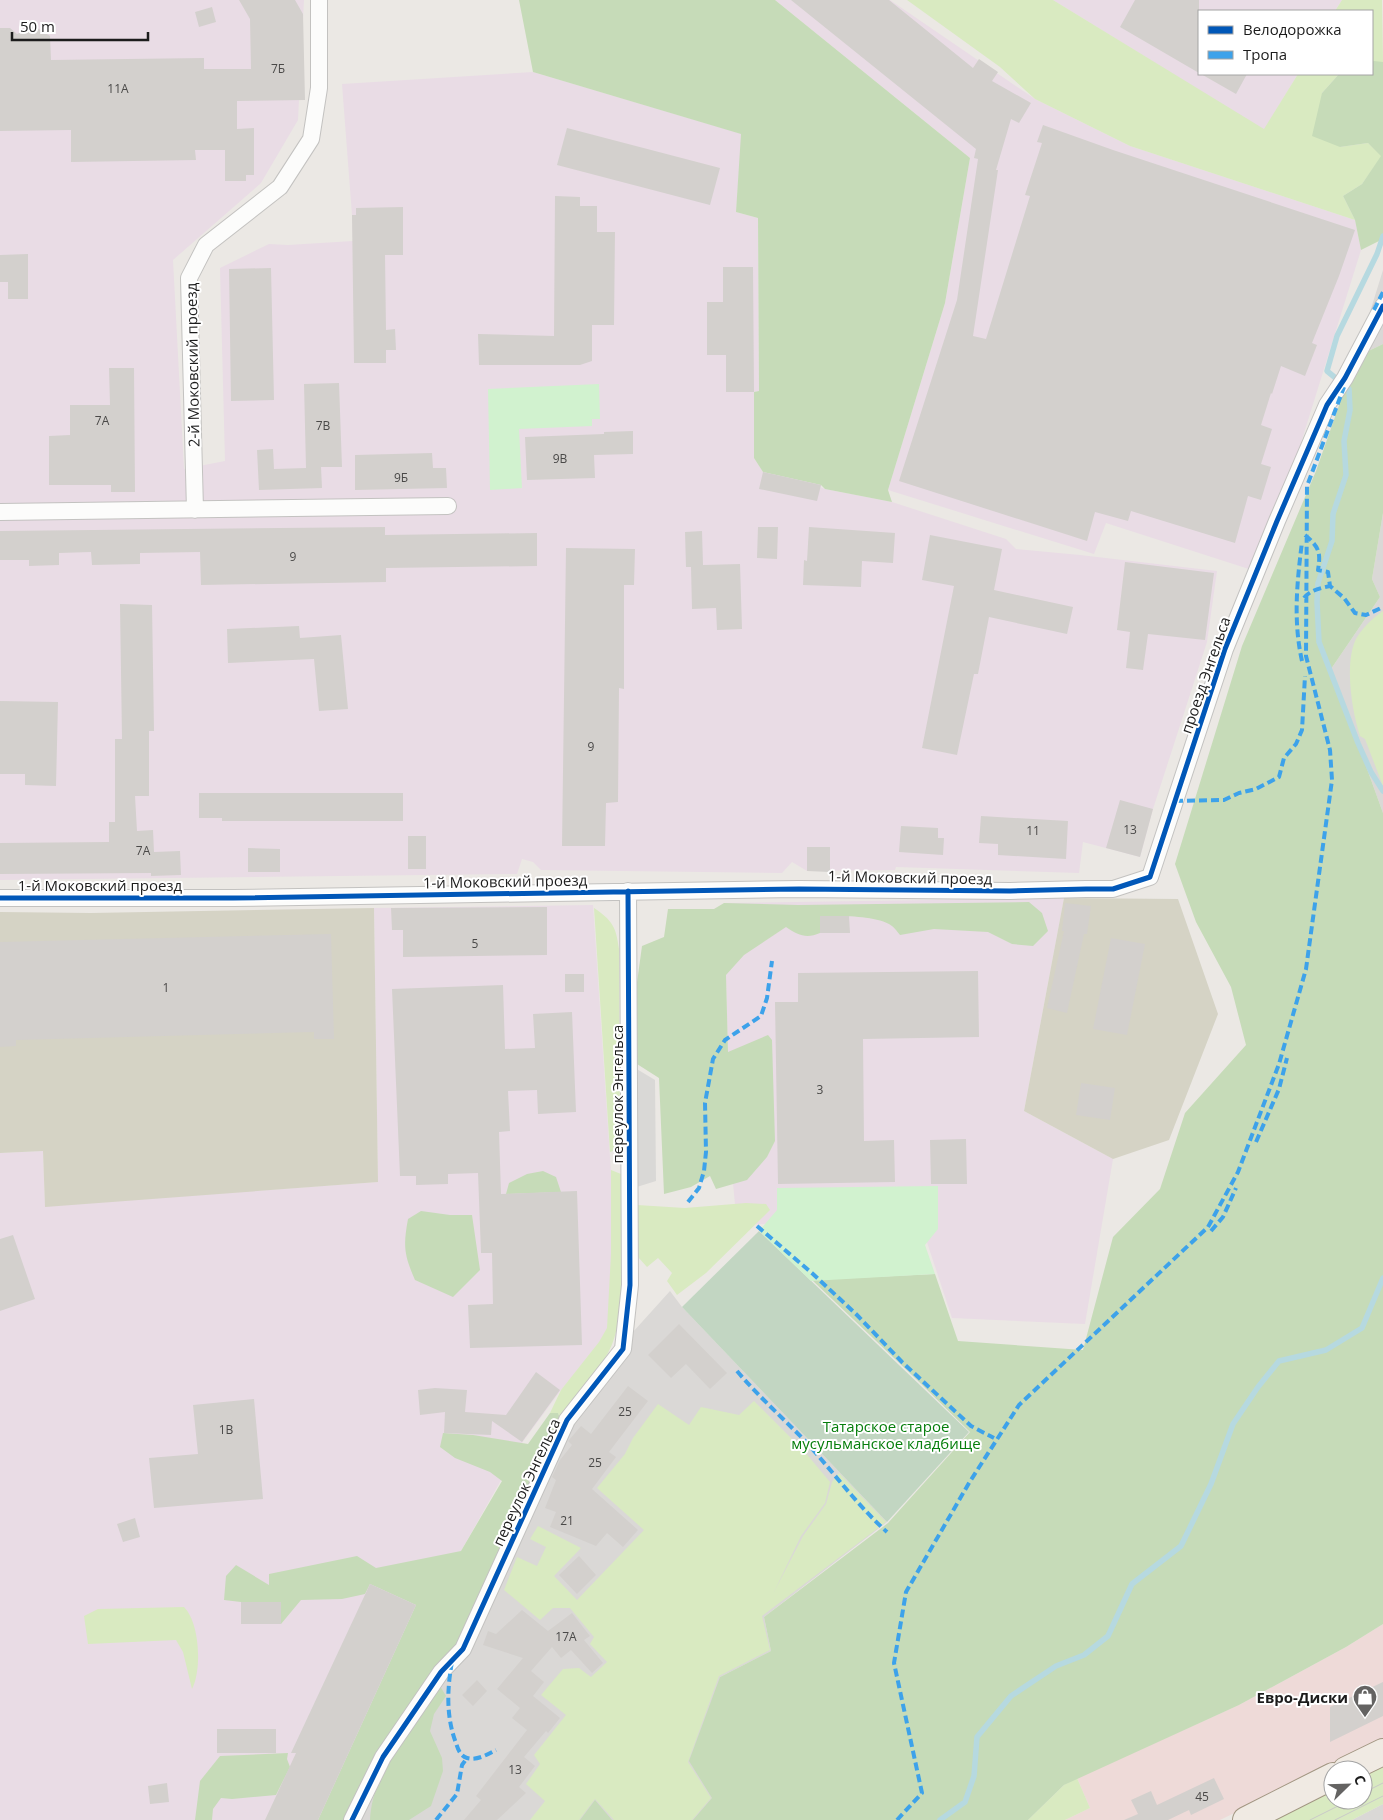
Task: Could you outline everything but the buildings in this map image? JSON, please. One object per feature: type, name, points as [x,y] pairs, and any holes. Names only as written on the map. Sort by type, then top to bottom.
[{"type":"main road","points":[[1367,1760],[1383,1752]]},
{"type":"main road","points":[[1246,1820],[1323,1781]]},
{"type":"street","name":"2-й Моковский проезд","points":[[195,510],[189,278],[206,245],[280,187],[311,139],[319,88],[318,0]]},
{"type":"street","name":"проезд Энгельса","points":[[1010,891],[1114,889],[1150,877],[1225,649],[1277,520],[1327,405],[1345,378],[1383,306]]},
{"type":"street","points":[[0,512],[448,506]]},
{"type":"street","name":"1-й Моковский проезд","points":[[0,898],[233,898],[799,889],[1010,891]]},
{"type":"street","name":"переулок Энгельса","points":[[352,1820],[383,1757],[441,1672],[463,1649],[567,1420],[623,1349],[630,1285],[628,891]]},
{"type":"shaded area","points":[[0,0],[304,0],[298,120],[261,183],[173,260],[184,469],[225,461],[220,268],[269,244],[288,245],[353,241],[342,84],[533,72],[742,134],[736,212],[758,218],[759,391],[754,392],[754,458],[763,472],[821,485],[820,487],[825,489],[892,502],[1006,539],[1016,549],[1217,571],[1207,642],[1153,809],[1140,857],[1083,842],[1079,873],[896,867],[895,870],[807,871],[792,862],[782,873],[541,870],[533,862],[522,859],[517,874],[0,880]]},
{"type":"shaded area","points":[[775,0],[890,0],[1035,99],[1130,146],[1355,220],[1361,250],[1277,520],[1255,571],[1106,523],[1094,554],[888,490],[945,303],[970,158]]},
{"type":"shaded area","points":[[1053,0],[1342,0],[1336,10],[1198,10],[1198,75],[1297,75],[1264,130]]},
{"type":"shaded area","points":[[1383,270],[1383,344],[1356,357]]},
{"type":"shaded area","points":[[1383,513],[1383,813],[1331,669],[1380,597],[1372,579]]},
{"type":"shaded area","points":[[1064,898],[1024,1111],[1113,1159],[1085,1324],[952,1318],[919,1218],[737,1225],[731,1163],[724,903]]},
{"type":"shaded area","points":[[1064,898],[1178,899],[1218,1014],[1169,1140],[1113,1159],[1024,1111]]},
{"type":"shaded area","points":[[593,905],[613,1202],[610,1303],[607,1329],[600,1343],[561,1390],[522,1443],[461,1551],[318,1820],[0,1820],[0,1153],[43,1151],[45,1206],[378,1182],[374,908]]},
{"type":"shaded area","points":[[374,908],[378,1182],[45,1207],[43,1151],[0,1153],[0,912],[91,913]]},
{"type":"shaded area","points":[[625,1062],[655,1080],[656,1181],[627,1190]]},
{"type":"shaded area","points":[[670,1291],[682,1307],[887,1522],[764,1617],[771,1651],[720,1677],[714,1799],[695,1820],[347,1820],[424,1649],[614,1353]]},
{"type":"shaded area","points":[[1383,1624],[1383,1741],[1344,1760],[1323,1760],[1323,1770],[1220,1820],[1065,1820],[1090,1808],[1077,1778],[1239,1705],[1346,1647]]},
{"type":"shaded area","points":[[1383,1804],[1383,1820],[1352,1820],[1373,1810]]},
{"type":"green space","points":[[519,0],[775,0],[970,158],[945,303],[888,490],[892,502],[825,489],[821,485],[763,472],[754,458],[754,392],[759,391],[758,218],[736,212],[741,134],[533,72]]},
{"type":"green space","points":[[907,0],[1053,0],[1264,129],[1297,75],[1338,75],[1322,93],[1340,147],[1368,143],[1382,156],[1362,184],[1343,196],[1355,220],[1130,146],[1035,99],[1000,67]]},
{"type":"green space","points":[[1342,0],[1382,0],[1383,62],[1373,62],[1373,10],[1336,10]]},
{"type":"green space","points":[[1373,62],[1383,62],[1383,239],[1361,250],[1355,220],[1343,196],[1362,184],[1381,156],[1368,143],[1340,147],[1312,136],[1322,93],[1338,75],[1373,75]]},
{"type":"green space","points":[[1383,344],[1383,513],[1372,579],[1380,597],[1331,669],[1383,813],[1383,1624],[1346,1647],[1239,1705],[1064,1785],[1028,1820],[693,1820],[712,1798],[689,1761],[720,1677],[771,1651],[764,1617],[888,1523],[970,1432],[812,1280],[935,1274],[958,1341],[1083,1350],[1113,1237],[1160,1189],[1185,1113],[1246,1045],[1231,987],[1196,922],[1175,864],[1242,646],[1316,471],[1356,357]]},
{"type":"green space","points":[[599,384],[600,419],[592,419],[592,426],[519,429],[522,488],[490,490],[488,389]]},
{"type":"green space","points":[[1383,611],[1383,786],[1365,739],[1360,736],[1354,714],[1350,688],[1350,661],[1352,649],[1361,631]]},
{"type":"green space","points":[[1029,902],[1042,913],[1048,931],[1033,946],[1012,944],[988,932],[934,929],[900,935],[890,925],[874,919],[821,916],[820,933],[810,936],[802,935],[786,927],[744,955],[726,975],[728,1052],[768,1035],[772,1040],[775,1141],[767,1157],[747,1180],[716,1189],[710,1176],[691,1187],[664,1194],[659,1078],[637,1064],[635,997],[642,946],[664,937],[668,909],[714,909],[724,903],[798,905]]},
{"type":"green space","points":[[594,908],[606,917],[612,925],[619,949],[620,1143],[616,1150],[610,1152]]},
{"type":"green space","points":[[611,1170],[621,1174],[622,1184],[623,1271],[619,1317],[615,1337],[608,1353],[562,1423],[558,1413],[550,1413],[561,1390],[599,1342],[607,1328],[611,1254]]},
{"type":"green space","points":[[543,1171],[556,1177],[561,1192],[506,1194],[509,1183],[527,1174]]},
{"type":"green space","points":[[938,1186],[938,1229],[925,1245],[935,1274],[811,1281],[759,1231],[777,1210],[777,1188]]},
{"type":"green space","points":[[746,1203],[766,1204],[770,1210],[706,1273],[677,1295],[667,1281],[672,1273],[658,1258],[647,1267],[638,1257],[637,1205],[685,1208]]},
{"type":"green space","points":[[421,1211],[450,1215],[472,1215],[480,1270],[453,1297],[415,1280],[411,1271],[405,1244],[406,1228],[408,1219]]},
{"type":"green space","name":"Татарское старое мусульманское кладбище","points":[[759,1231],[969,1432],[887,1522],[682,1307]]},
{"type":"green space","points":[[754,1401],[804,1451],[830,1482],[825,1503],[801,1536],[773,1594],[803,1536],[826,1504],[832,1482],[839,1473],[886,1522],[762,1616],[770,1650],[719,1676],[688,1762],[711,1798],[692,1820],[614,1820],[595,1799],[579,1820],[530,1820],[545,1801],[526,1784],[540,1764],[534,1755],[566,1715],[541,1695],[563,1669],[579,1668],[591,1677],[607,1662],[590,1644],[594,1637],[570,1608],[553,1608],[540,1620],[504,1590],[517,1557],[537,1566],[546,1547],[530,1539],[538,1526],[581,1548],[554,1576],[577,1600],[644,1530],[597,1488],[625,1454],[633,1438],[658,1404],[689,1425],[701,1407],[739,1415]]},
{"type":"green space","points":[[550,1413],[558,1413],[562,1423],[522,1498],[510,1531],[456,1648],[447,1653],[429,1675],[345,1820],[318,1820],[416,1605],[370,1584],[365,1594],[342,1599],[301,1600],[281,1624],[281,1602],[224,1600],[226,1576],[236,1565],[269,1585],[269,1574],[357,1556],[376,1568],[461,1551],[502,1481],[490,1472],[455,1458],[440,1447],[443,1433],[473,1435],[528,1444]]},
{"type":"green space","points":[[184,1607],[193,1624],[198,1647],[197,1670],[192,1689],[183,1652],[176,1640],[88,1644],[84,1616],[98,1609]]},
{"type":"green space","points":[[440,1686],[446,1696],[434,1714],[430,1731],[442,1758],[443,1771],[431,1806],[409,1820],[370,1820],[372,1802],[386,1766]]},
{"type":"green space","points":[[288,1753],[287,1759],[290,1767],[276,1795],[232,1799],[221,1798],[213,1809],[212,1820],[195,1820],[200,1781],[220,1756]]},
{"type":"green space","points":[[1383,1766],[1383,1804],[1373,1809],[1373,1771]]},
{"type":"green space","points":[[1077,1778],[1090,1808],[1065,1820],[1028,1820],[1064,1785]]},
{"type":"green space","points":[[1323,1796],[1323,1810],[1371,1810],[1352,1820],[1275,1820]]},
{"type":"green space","points":[[595,1800],[612,1820],[580,1820]]},
{"type":"waterway","points":[[1383,236],[1377,254],[1337,336],[1327,371],[1349,389],[1350,410],[1344,441],[1346,475],[1333,514],[1332,541],[1318,583],[1317,602],[1319,642],[1358,743],[1371,772],[1383,791]]},
{"type":"waterway","points":[[940,1820],[965,1802],[974,1776],[977,1737],[1011,1696],[1056,1666],[1084,1655],[1108,1636],[1132,1584],[1181,1546],[1211,1484],[1233,1424],[1258,1387],[1279,1361],[1326,1350],[1362,1328],[1383,1278]]},
{"type":"tram line","points":[[1373,1788],[1383,1783]]},
{"type":"tram line","points":[[1335,1820],[1383,1796]]},
{"type":"tram line","points":[[1310,1820],[1330,1810]]},
{"type":"marked path","points":[[1374,310],[1383,292]]},
{"type":"marked path","points":[[897,1820],[922,1793],[894,1663],[906,1592],[969,1483],[1019,1405],[1208,1227],[1238,1172],[1279,1064],[1306,969],[1332,780],[1330,750],[1306,656],[1307,486],[1344,387]]},
{"type":"marked path","points":[[1305,535],[1318,550],[1318,570],[1328,572],[1330,586],[1344,598],[1355,613],[1366,615],[1383,607]]},
{"type":"marked path","points":[[1302,542],[1297,587],[1297,616],[1302,661]]},
{"type":"marked path","points":[[1304,598],[1312,591],[1330,586]]},
{"type":"marked path","points":[[1175,801],[1224,800],[1239,793],[1256,789],[1279,777],[1284,758],[1296,744],[1302,730],[1305,676]]},
{"type":"marked path","points":[[688,1202],[699,1188],[704,1171],[706,1152],[705,1103],[713,1059],[725,1040],[761,1016],[767,998],[772,961]]},
{"type":"marked path","points":[[1256,1142],[1279,1089],[1287,1058]]},
{"type":"marked path","points":[[1211,1231],[1223,1217],[1236,1188]]},
{"type":"marked path","points":[[757,1226],[856,1314],[902,1362],[971,1426],[994,1438]]},
{"type":"marked path","points":[[737,1371],[807,1443],[856,1500],[887,1532]]},
{"type":"marked path","points":[[452,1662],[448,1693],[449,1713],[450,1723],[459,1750],[463,1756],[471,1759],[482,1757],[496,1750]]},
{"type":"marked path","points":[[436,1820],[457,1794],[462,1765],[467,1758]]},
{"type":"cycle path","points":[[0,898],[233,898],[799,889],[1010,891],[1113,889],[1150,877],[1225,649],[1277,521],[1327,405],[1345,378],[1383,306]]},
{"type":"cycle path","points":[[352,1820],[383,1757],[441,1672],[463,1649],[567,1420],[623,1349],[630,1285],[628,891]]},
{"type":"place","name":"Евро-Диски","points":[[1365,1718]]}]
